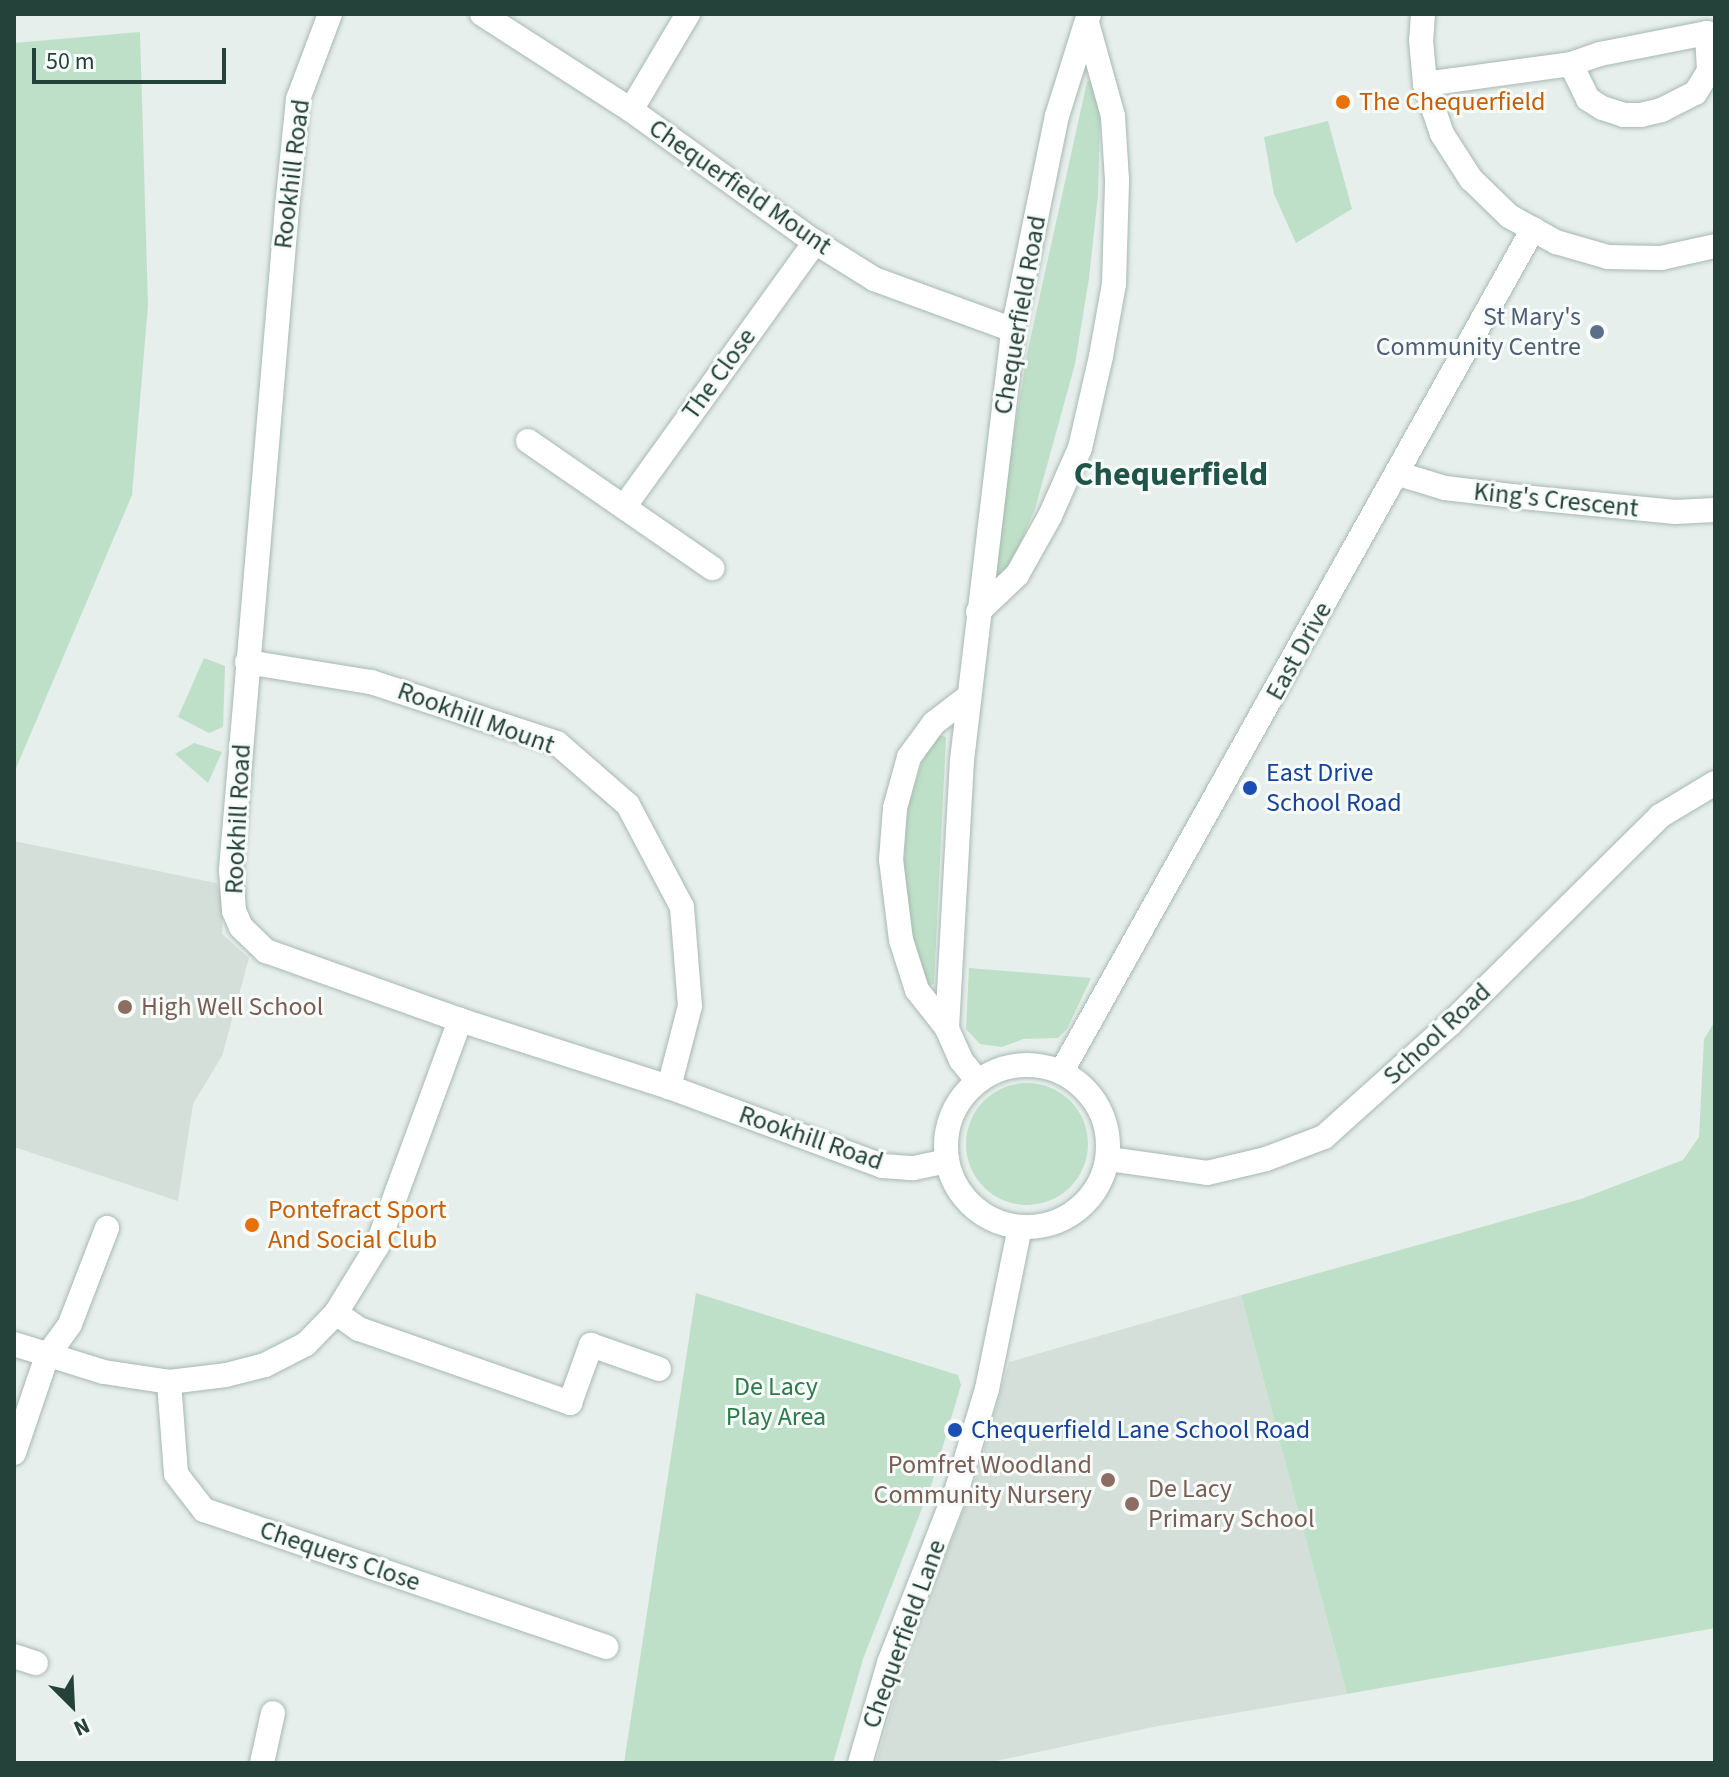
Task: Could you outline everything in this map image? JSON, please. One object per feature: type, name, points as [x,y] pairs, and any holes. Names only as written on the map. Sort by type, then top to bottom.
[{"type":"street","name":"Rookhill Road","points":[[330,14],[298,99],[231,870],[234,911],[241,927],[266,951],[460,1020],[669,1087],[882,1166],[914,1168],[947,1161]]},
{"type":"street","name":"Chequerfield Mount","points":[[482,14],[631,110],[815,242],[874,279],[1013,330]]},
{"type":"street","points":[[631,110],[688,14]]},
{"type":"street","points":[[1423,14],[1421,40],[1425,84],[1442,134],[1471,179],[1509,216],[1556,242],[1608,257],[1661,258],[1715,246]]},
{"type":"street","name":"Chequerfield Road","points":[[947,1028],[951,915],[969,696],[1013,330],[1057,116],[1088,18]]},
{"type":"street","name":"Chequerfield Road","points":[[978,612],[1017,575],[1050,516],[1080,448],[1114,284],[1117,180],[1113,116],[1088,18]]},
{"type":"street","points":[[1425,84],[1571,64],[1600,54],[1707,33],[1709,71],[1695,93],[1662,110],[1641,115],[1624,115],[1602,108],[1588,99],[1571,64]]},
{"type":"street","name":"East Drive","points":[[1062,1071],[1399,474],[1533,229]]},
{"type":"street","name":"The Close","points":[[624,507],[815,242]]},
{"type":"street","points":[[528,441],[712,568]]},
{"type":"street","name":"King's Crescent","points":[[1399,474],[1445,488],[1675,512],[1715,510]]},
{"type":"street","name":"Rookhill Mount","points":[[247,662],[371,682],[557,743],[628,805],[682,907],[690,1006],[669,1087]]},
{"type":"street","name":"Chequerfield Road","points":[[969,696],[934,723],[909,757],[895,808],[891,860],[901,940],[917,990],[947,1028],[961,1060],[977,1080]]},
{"type":"street","name":"School Road","points":[[1109,1159],[1207,1173],[1266,1159],[1324,1137],[1450,1024],[1660,816],[1715,783]]},
{"type":"street","points":[[14,1344],[104,1372],[169,1382],[226,1375],[265,1365],[306,1344],[336,1313],[377,1246],[460,1020]]},
{"type":"street","points":[[1032,1063],[1062,1071],[1084,1086],[1100,1108],[1109,1133],[1109,1159],[1101,1182],[1087,1202],[1067,1217],[1044,1225],[1020,1227],[999,1223],[965,1199],[947,1161],[946,1139],[950,1118],[960,1099],[977,1080],[1001,1068],[1032,1063]]},
{"type":"street","name":"Chequerfield Lane","points":[[860,1763],[889,1663],[958,1486],[987,1389],[1020,1227]]},
{"type":"street","points":[[14,1453],[47,1356],[70,1324],[107,1228]]},
{"type":"street","points":[[336,1313],[359,1329],[570,1403],[591,1345],[659,1369]]},
{"type":"street","name":"Chequers Close","points":[[169,1382],[176,1474],[204,1510],[606,1647]]},
{"type":"street","points":[[262,1763],[273,1713]]},
{"type":"shaded area","name":"High Well School","points":[[14,841],[216,883],[223,895],[222,934],[249,958],[222,1056],[193,1104],[178,1201],[14,1147]]},
{"type":"shaded area","name":"De Lacy Primary School","points":[[1241,1295],[1347,1694],[1153,1727],[987,1763],[876,1763],[907,1655],[976,1478],[1009,1362]]},
{"type":"green space","points":[[140,32],[148,305],[132,495],[14,773],[14,43]]},
{"type":"green space","points":[[1091,80],[1096,89],[1100,121],[1098,195],[1075,364],[1035,509],[1010,567],[989,588],[1027,354],[1087,82]]},
{"type":"green space","points":[[1328,121],[1352,209],[1296,243],[1274,194],[1264,137]]},
{"type":"green space","points":[[204,658],[225,666],[223,727],[209,733],[178,717]]},
{"type":"green space","points":[[936,734],[946,737],[934,984],[928,985],[923,981],[906,937],[904,862],[908,806],[921,765]]},
{"type":"green space","points":[[194,743],[222,752],[208,783],[175,754]]},
{"type":"green space","points":[[969,968],[1091,978],[1067,1029],[1058,1038],[1023,1039],[1002,1047],[980,1044],[966,1029]]},
{"type":"green space","points":[[1715,1021],[1715,1628],[1347,1694],[1241,1295],[1581,1199],[1683,1160],[1699,1137],[1704,1039]]},
{"type":"green space","points":[[1027,1083],[1050,1088],[1070,1101],[1083,1121],[1088,1144],[1083,1167],[1070,1187],[1050,1200],[1027,1205],[1004,1200],[984,1187],[971,1167],[966,1144],[971,1121],[984,1101],[1004,1088]]},
{"type":"green space","name":"De Lacy Play Area","points":[[696,1293],[958,1375],[961,1385],[932,1483],[863,1659],[833,1763],[624,1763]]},
{"type":"place","name":"The Chequerfield","points":[[1343,102]]},
{"type":"place","name":"St Mary's Community Centre","points":[[1597,332]]},
{"type":"place","name":"East Drive School Road","points":[[1250,788]]},
{"type":"place","name":"High Well School","points":[[125,1007]]},
{"type":"place","name":"Pontefract Sport And Social Club","points":[[252,1225]]},
{"type":"place","name":"Chequerfield Lane School Road","points":[[955,1430]]},
{"type":"place","name":"Pomfret Woodland Community Nursery","points":[[1108,1480]]},
{"type":"place","name":"De Lacy Primary School","points":[[1132,1504]]},
{"type":"district","name":"Chequerfield","points":[[1171,475]]}]
